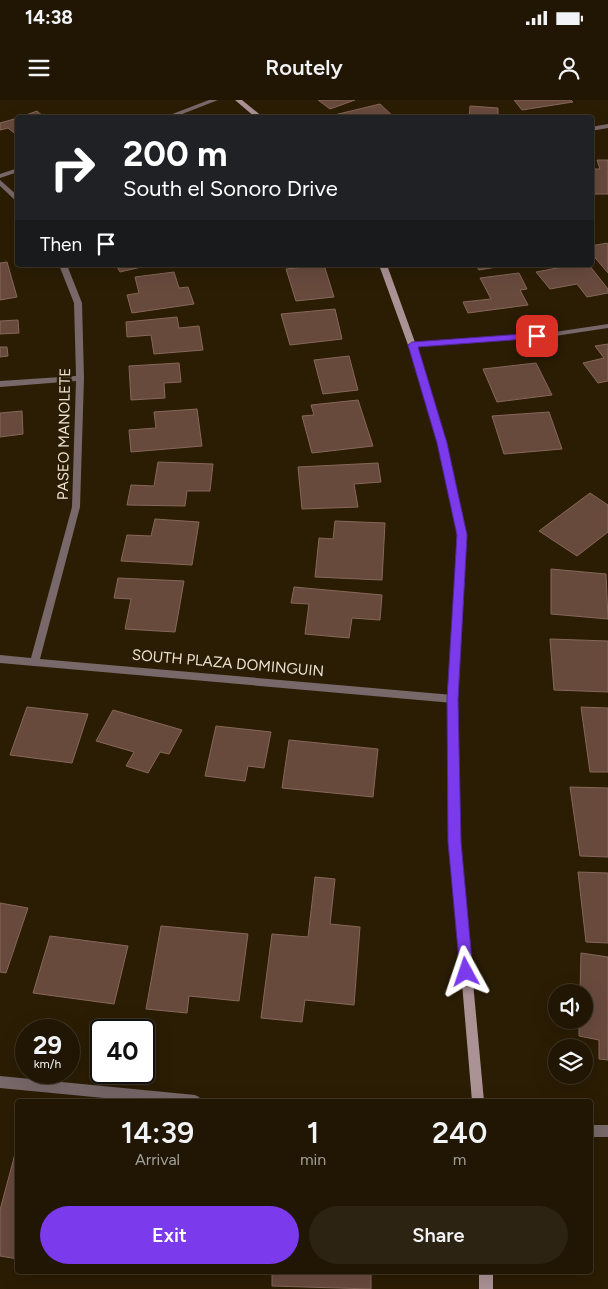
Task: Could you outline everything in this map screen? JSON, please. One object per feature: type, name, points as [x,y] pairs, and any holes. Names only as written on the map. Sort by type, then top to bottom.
[{"type":"street","points":[[173,115],[215,100]]},
{"type":"street","points":[[238,100],[257,115]]},
{"type":"street","points":[[594,128],[608,126]]},
{"type":"street","points":[[0,176],[15,171]]},
{"type":"street","points":[[0,182],[15,198]]},
{"type":"street","name":"PASEO MANOLETE","points":[[35,660],[76,507],[80,378],[78,303],[64,267]]},
{"type":"street","points":[[385,267],[412,345],[442,443],[462,535],[453,699],[455,842],[478,1099]]},
{"type":"street","points":[[412,345],[555,334],[608,326]]},
{"type":"street","points":[[0,384],[80,378]]},
{"type":"street","name":"SOUTH PLAZA DOMINGUIN","points":[[0,659],[35,660],[453,699]]},
{"type":"street","points":[[0,1082],[174,1099]]},
{"type":"street","points":[[593,1131],[608,1131]]},
{"type":"street","points":[[486,1274],[486,1289]]},
{"type":"building","points":[[318,100],[355,100],[330,109]]},
{"type":"building","points":[[514,100],[571,100],[573,102],[522,110]]},
{"type":"building","points":[[380,104],[392,115],[334,115]]},
{"type":"building","points":[[470,106],[498,108],[498,115],[469,115]]},
{"type":"building","points":[[37,111],[42,115],[26,115]]},
{"type":"building","points":[[15,119],[15,134],[8,128],[0,130],[0,123]]},
{"type":"building","points":[[597,160],[608,160],[608,194],[594,194],[594,169],[600,169]]},
{"type":"building","points":[[608,244],[608,273],[594,257],[594,245]]},
{"type":"building","points":[[7,262],[17,297],[0,300],[0,263]]},
{"type":"building","points":[[117,267],[141,267],[120,272]]},
{"type":"building","points":[[325,267],[334,297],[296,301],[286,269]]},
{"type":"building","points":[[477,267],[496,267],[479,270]]},
{"type":"building","points":[[562,267],[591,267],[608,289],[608,293],[587,297],[577,284],[550,289],[536,272]]},
{"type":"building","points":[[174,272],[179,288],[188,287],[194,304],[132,313],[127,295],[139,293],[135,277]]},
{"type":"building","points":[[519,273],[527,289],[520,290],[528,305],[468,313],[463,302],[491,299],[480,278]]},
{"type":"building","points":[[335,309],[342,339],[290,345],[281,314]]},
{"type":"building","points":[[177,317],[179,328],[199,326],[203,350],[154,354],[151,335],[127,337],[126,322]]},
{"type":"building","points":[[18,320],[19,333],[0,334],[0,321]]},
{"type":"building","points":[[608,344],[608,381],[598,383],[583,363],[604,358],[595,346]]},
{"type":"building","points":[[0,347],[7,347],[8,356],[0,357]]},
{"type":"building","points":[[349,356],[358,390],[323,394],[314,360]]},
{"type":"building","points":[[179,363],[181,382],[164,383],[165,398],[131,400],[129,366]]},
{"type":"building","points":[[536,363],[552,395],[497,402],[483,369]]},
{"type":"building","points":[[358,400],[373,446],[312,453],[302,416],[314,415],[311,405]]},
{"type":"building","points":[[197,409],[202,446],[131,452],[129,430],[156,428],[154,412]]},
{"type":"building","points":[[22,411],[23,434],[0,437],[0,413]]},
{"type":"building","points":[[549,412],[562,449],[504,454],[492,416]]},
{"type":"building","points":[[158,462],[213,464],[210,491],[187,491],[185,506],[127,505],[131,485],[154,486]]},
{"type":"building","points":[[378,463],[381,482],[354,484],[358,507],[302,509],[298,467]]},
{"type":"building","points":[[590,493],[608,505],[608,532],[577,556],[539,531]]},
{"type":"building","points":[[155,519],[199,522],[192,565],[121,561],[127,535],[151,536]]},
{"type":"building","points":[[335,521],[385,523],[382,580],[315,577],[319,538],[333,539]]},
{"type":"building","points":[[551,569],[606,574],[608,619],[551,614]]},
{"type":"building","points":[[118,578],[184,581],[175,632],[125,629],[131,599],[114,598]]},
{"type":"building","points":[[294,587],[382,595],[380,620],[352,618],[349,638],[305,634],[309,604],[291,603]]},
{"type":"building","points":[[550,639],[608,641],[608,692],[554,690]]},
{"type":"building","points":[[27,707],[88,714],[72,763],[10,755]]},
{"type":"building","points":[[581,707],[608,708],[608,772],[590,772]]},
{"type":"building","points":[[113,710],[182,730],[169,754],[160,752],[148,773],[126,766],[134,752],[96,741]]},
{"type":"building","points":[[216,726],[271,732],[264,768],[248,766],[245,781],[205,776]]},
{"type":"building","points":[[289,740],[378,749],[373,797],[282,788]]},
{"type":"building","points":[[570,787],[608,788],[608,857],[580,856]]},
{"type":"building","points":[[578,872],[608,873],[608,943],[586,942]]},
{"type":"building","points":[[315,877],[335,879],[330,924],[360,927],[354,1005],[305,1000],[302,1022],[261,1018],[272,934],[308,937]]},
{"type":"building","points":[[0,903],[28,908],[6,973],[0,972]]},
{"type":"building","points":[[161,926],[248,934],[239,1001],[189,996],[187,1013],[146,1009]]},
{"type":"building","points":[[50,936],[128,946],[114,1004],[33,993]]},
{"type":"building","points":[[581,953],[608,957],[608,1060],[599,1059],[599,1040],[579,1036],[579,1029],[593,1029],[593,984],[580,984]]},
{"type":"building","points":[[15,1154],[15,1258],[0,1256],[0,1210]]},
{"type":"building","points":[[272,1274],[371,1274],[371,1289],[272,1286]]},
{"type":"route","points":[[466,972],[455,842],[453,699],[462,535],[442,443],[412,345],[537,336]]}]
